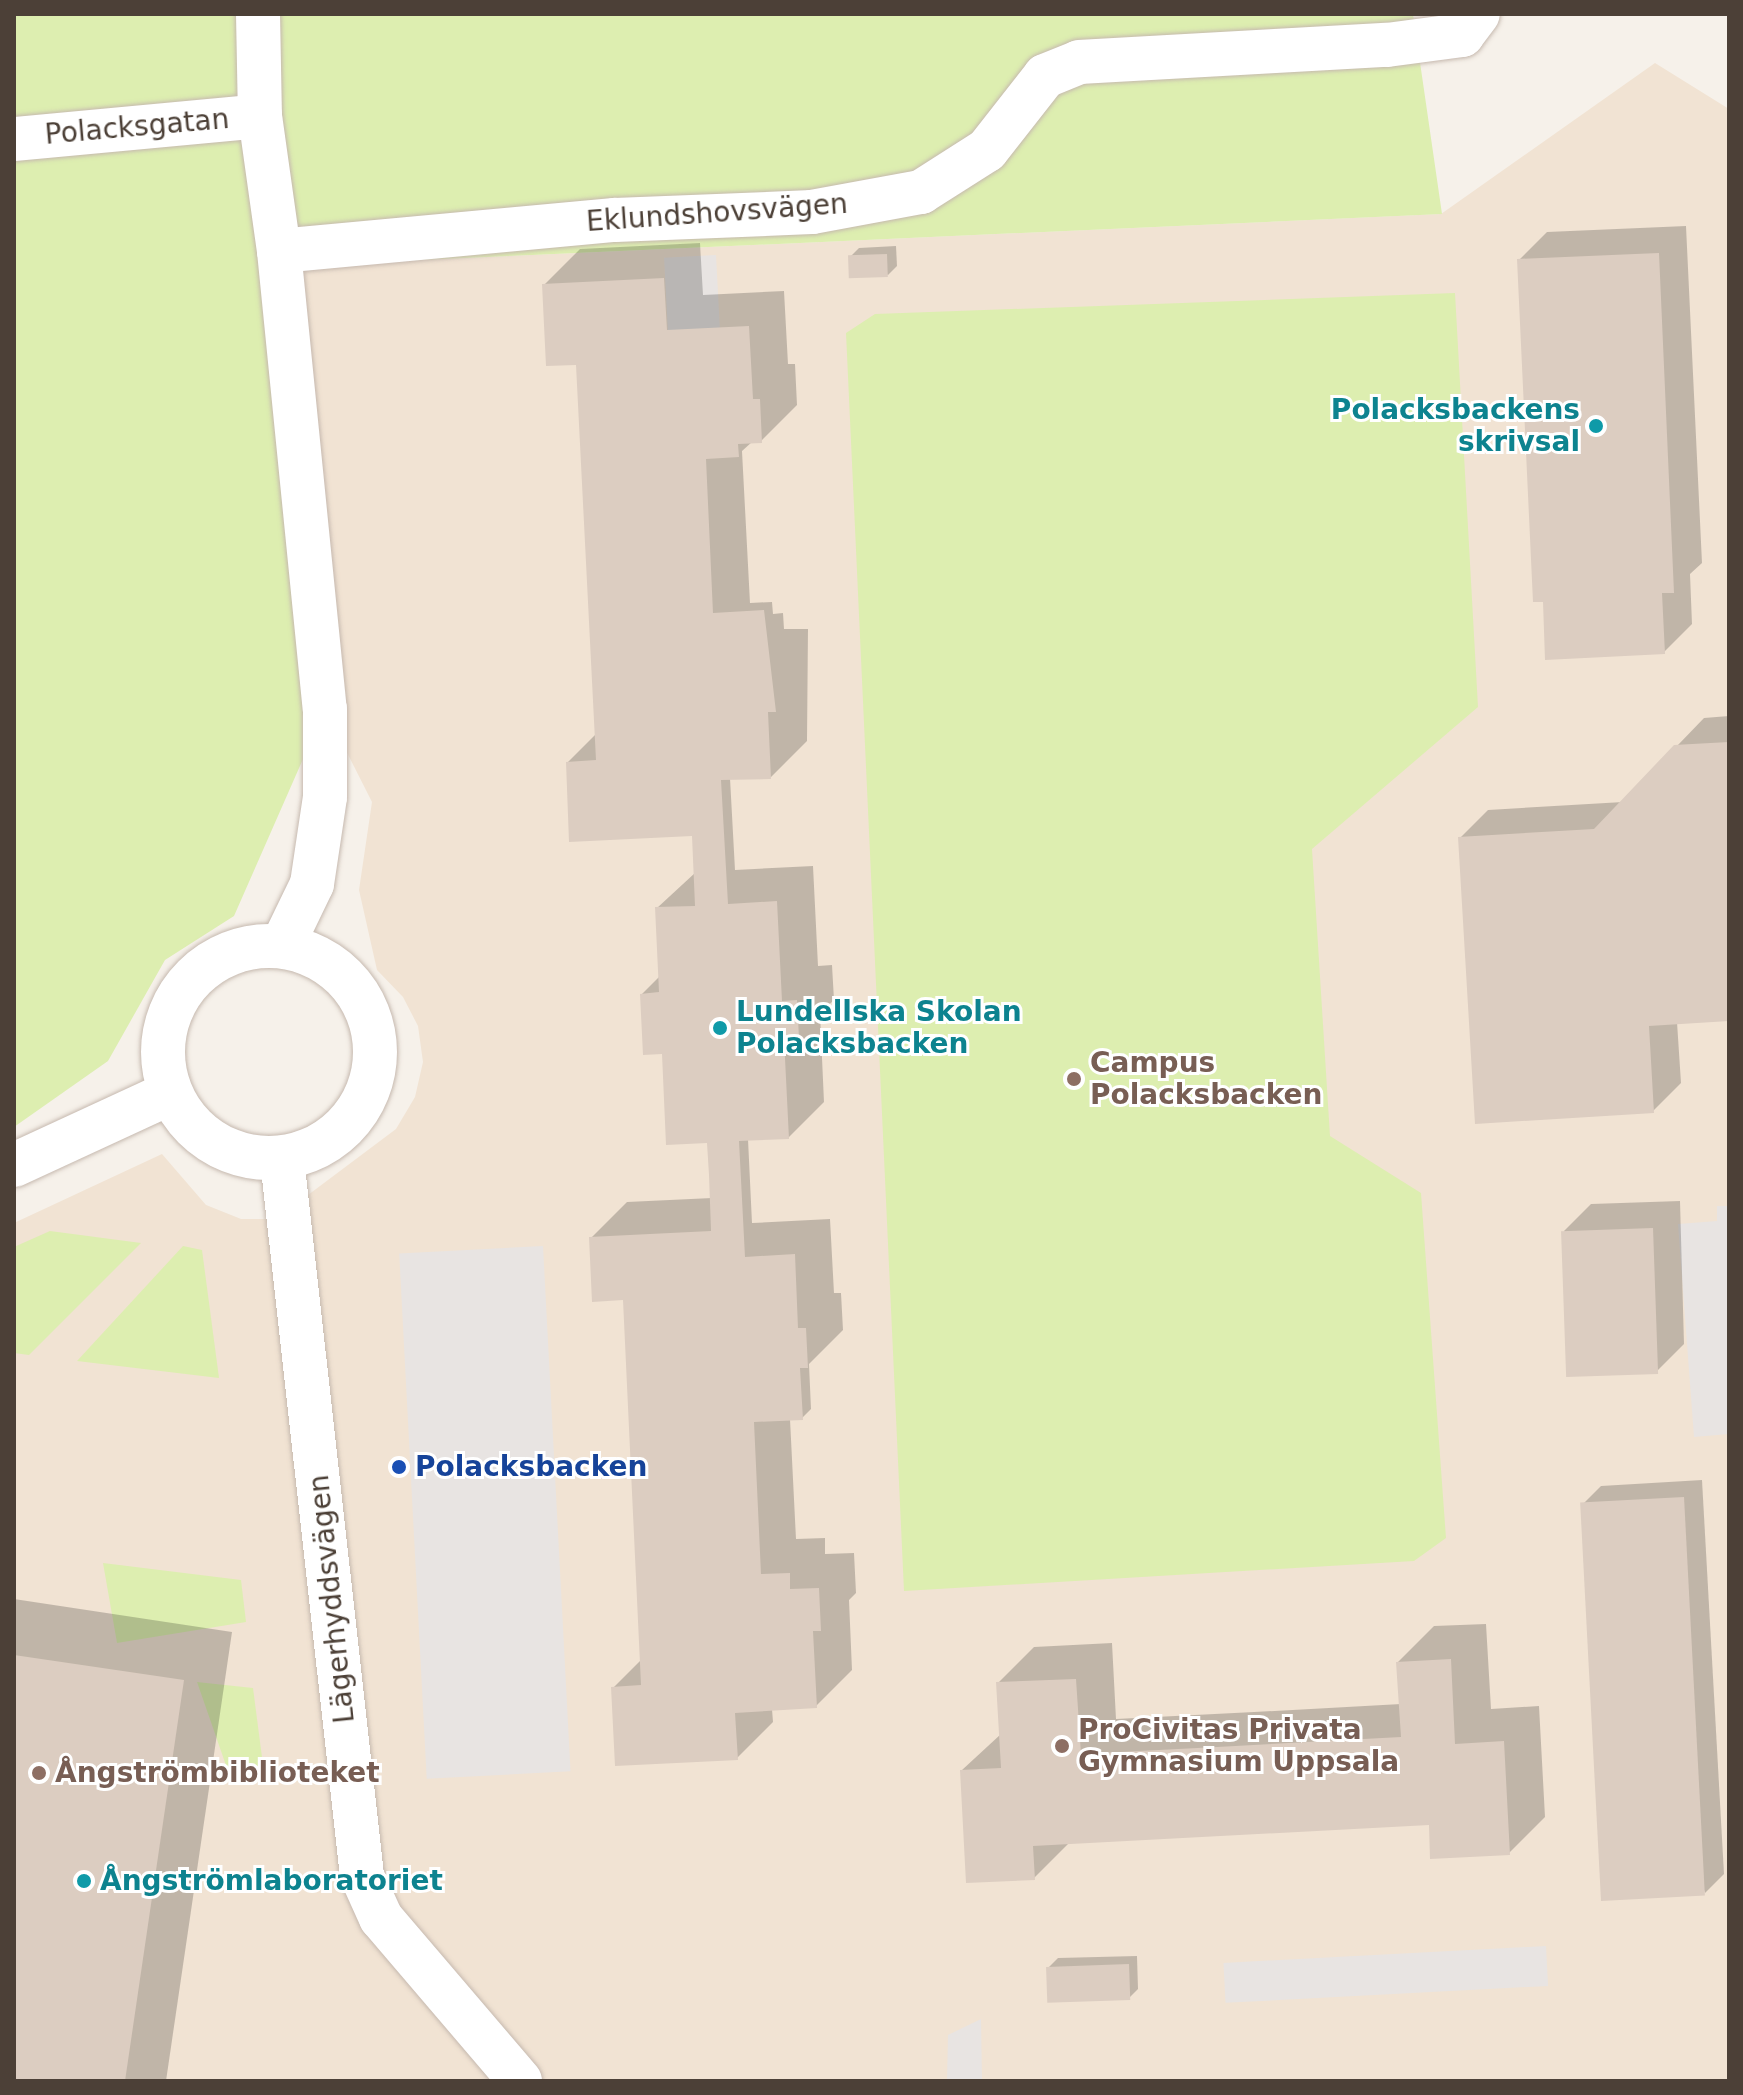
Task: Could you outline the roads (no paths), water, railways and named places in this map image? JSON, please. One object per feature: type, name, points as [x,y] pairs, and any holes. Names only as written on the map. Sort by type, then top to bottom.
[{"type":"street","points":[[258,14],[260,116],[279,251],[325,739],[325,797],[312,884],[282,946]]},
{"type":"street","name":"Eklundshovsvägen","points":[[279,251],[615,220],[812,212],[921,192],[987,150],[1045,76],[1079,62],[1387,45],[1462,35],[1478,14]]},
{"type":"street","name":"Polacksgatan","points":[[14,139],[260,116]]},
{"type":"street","points":[[282,946],[331,964],[357,991],[371,1020],[376,1057],[369,1091],[350,1124],[318,1148],[282,1159],[247,1157],[212,1144],[168,1094],[163,1041],[167,1016],[186,983],[207,964],[241,949],[282,946]]},
{"type":"street","points":[[14,1165],[168,1094]]},
{"type":"street","name":"Lägerhyddsvägen","points":[[282,1159],[362,1876],[381,1918],[520,2081]]},
{"type":"place","name":"Polacksbackens skrivsal","points":[[1596,426]]},
{"type":"place","name":"Lundellska Skolan Polacksbacken","points":[[720,1028]]},
{"type":"place","name":"Campus Polacksbacken","points":[[1074,1079]]},
{"type":"place","name":"Polacksbacken","points":[[399,1467]]},
{"type":"place","name":"ProCivitas Privata Gymnasium Uppsala","points":[[1062,1746]]},
{"type":"place","name":"Ångströmbiblioteket","points":[[39,1773]]},
{"type":"place","name":"Ångströmlaboratoriet","points":[[84,1881]]}]
